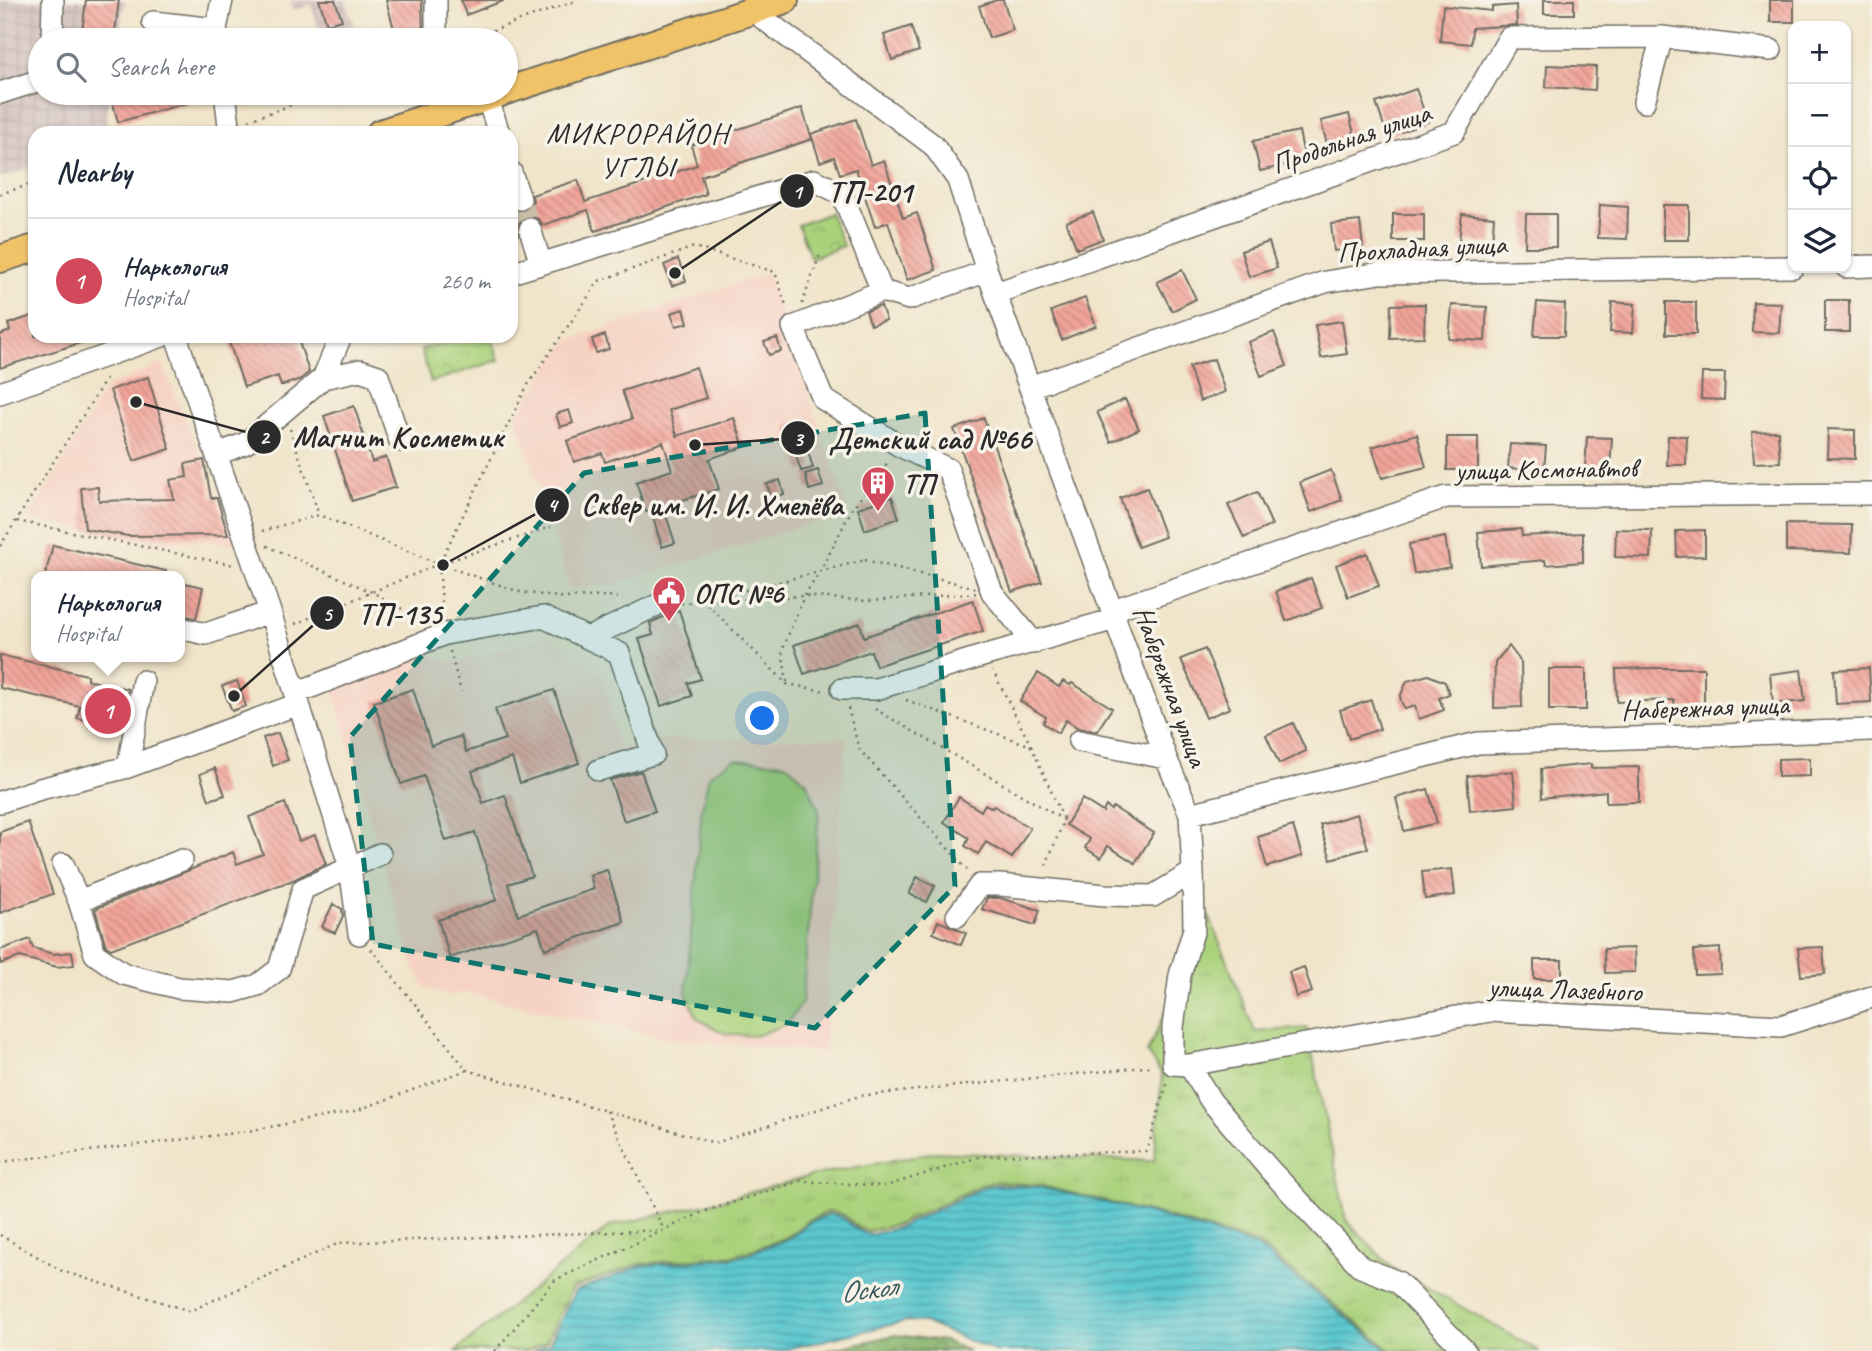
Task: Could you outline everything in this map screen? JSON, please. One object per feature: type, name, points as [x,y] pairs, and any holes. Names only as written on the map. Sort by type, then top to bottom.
[{"type":"main road","points":[[518,87],[746,8],[785,0]]},
{"type":"main road","points":[[395,126],[440,105]]},
{"type":"main road","points":[[0,259],[28,250]]},
{"type":"street","points":[[52,28],[53,0]]},
{"type":"street","points":[[218,28],[222,0]]},
{"type":"street","points":[[436,0],[436,28]]},
{"type":"street","name":"Набережная улица","points":[[746,8],[933,145],[958,180],[987,271],[1190,814],[1478,743],[1872,730]]},
{"type":"street","points":[[153,22],[183,28]]},
{"type":"street","points":[[1644,102],[1662,37]]},
{"type":"street","name":"Продольная улица","points":[[996,293],[1454,132],[1509,38],[1662,37],[1771,50]]},
{"type":"street","points":[[0,93],[28,84]]},
{"type":"street","points":[[227,105],[229,126]]},
{"type":"street","points":[[498,105],[499,126]]},
{"type":"street","points":[[518,271],[814,180],[842,194],[882,291]]},
{"type":"street","points":[[518,193],[520,199]]},
{"type":"street","points":[[530,229],[541,264]]},
{"type":"street","points":[[1851,267],[1872,266]]},
{"type":"street","name":"Прохладная улица","points":[[1030,387],[1325,282],[1380,273],[1788,267]]},
{"type":"street","points":[[987,271],[909,299],[882,291],[793,327],[807,374],[823,399],[900,446],[948,469],[992,592],[1034,643]]},
{"type":"street","points":[[0,393],[144,343]]},
{"type":"street","points":[[178,343],[273,622],[350,867],[359,934]]},
{"type":"street","points":[[218,454],[246,443],[285,413],[324,377],[338,343]]},
{"type":"street","points":[[324,377],[360,370],[378,376],[400,441]]},
{"type":"street","name":"улица Космонавтов","points":[[842,689],[876,689],[1034,643],[1446,497],[1872,494]]},
{"type":"street","points":[[588,638],[655,606]]},
{"type":"street","points":[[0,802],[128,767],[445,634],[543,617],[619,653],[653,754],[599,769]]},
{"type":"street","points":[[185,629],[206,634],[273,622]]},
{"type":"street","points":[[128,767],[143,681]]},
{"type":"street","points":[[1079,741],[1167,758]]},
{"type":"street","points":[[1190,814],[1194,929],[1180,975],[1173,1027],[1181,1065],[1261,1160],[1362,1267],[1398,1282],[1465,1351]]},
{"type":"street","points":[[63,864],[79,901],[95,954],[124,974],[179,988],[233,992],[258,985],[279,968],[303,889],[380,854]]},
{"type":"street","points":[[79,901],[182,860]]},
{"type":"street","points":[[957,916],[980,885],[1000,884],[1104,895],[1153,896],[1193,872]]},
{"type":"street","name":"улица Лазебного","points":[[1181,1065],[1490,1011],[1781,1026],[1872,997]]},
{"type":"path","points":[[500,28],[578,0]]},
{"type":"path","points":[[240,126],[295,105]]},
{"type":"path","points":[[0,194],[28,185]]},
{"type":"path","points":[[461,692],[445,634],[439,564],[527,386],[598,281],[694,247],[775,272],[793,327]]},
{"type":"path","points":[[793,327],[820,254]]},
{"type":"path","points":[[0,546],[125,350]]},
{"type":"path","points":[[285,413],[319,515]]},
{"type":"path","points":[[787,684],[782,651],[804,597],[852,509],[900,446]]},
{"type":"path","points":[[245,537],[319,515],[439,564],[520,592],[566,597],[609,596],[655,606],[804,597],[869,601],[992,592]]},
{"type":"path","points":[[17,521],[255,569]]},
{"type":"path","points":[[273,622],[374,593],[439,564],[551,527]]},
{"type":"path","points":[[245,537],[374,593],[445,634]]},
{"type":"path","points":[[704,601],[865,561],[992,592]]},
{"type":"path","points":[[704,601],[787,684],[825,692],[842,689],[1064,820]]},
{"type":"path","points":[[986,655],[1064,820],[1036,889]]},
{"type":"path","points":[[842,689],[859,749],[980,885]]},
{"type":"path","points":[[876,689],[1031,746]]},
{"type":"path","points":[[359,934],[467,1070],[715,1143],[859,1096],[1181,1065],[1147,1151],[982,1156],[886,1186],[800,1181],[703,1212],[555,1280],[495,1351]]},
{"type":"path","points":[[0,1162],[243,1132],[355,1111],[467,1070]]},
{"type":"path","points":[[606,1111],[664,1230]]},
{"type":"path","points":[[0,1235],[62,1270],[190,1311],[339,1243],[664,1230]]},
{"type":"highlighted area","points":[[925,413],[955,886],[815,1028],[373,944],[350,737],[584,473]]},
{"type":"shaded area","points":[[0,0],[125,0],[120,28],[28,28],[28,105],[108,105],[105,126],[28,126],[28,169],[0,178]]},
{"type":"shaded area","points":[[291,0],[345,0],[355,26],[318,28],[311,5],[293,10]]},
{"type":"shaded area","points":[[767,273],[848,512],[617,584],[570,589],[516,415],[567,341]]},
{"type":"shaded area","points":[[162,363],[236,543],[134,539],[29,519],[106,387]]},
{"type":"shaded area","points":[[549,636],[604,676],[619,749],[658,739],[846,738],[824,1052],[667,1038],[466,993],[449,995],[425,987],[413,966],[331,684],[425,650],[439,659],[453,663]]},
{"type":"green space","points":[[830,213],[843,246],[811,258],[798,225]]},
{"type":"green space","points":[[442,343],[493,343],[499,360],[431,382],[421,350]]},
{"type":"green space","points":[[734,759],[785,763],[806,781],[819,810],[802,1003],[787,1024],[755,1036],[726,1034],[698,1019],[686,993],[702,808],[709,775]]},
{"type":"green space","points":[[1209,916],[1255,1032],[1307,1028],[1346,1220],[1391,1267],[1539,1351],[1392,1351],[1258,1244],[1157,1214],[1038,1185],[998,1182],[982,1185],[899,1224],[869,1231],[858,1228],[844,1215],[830,1211],[809,1220],[787,1237],[738,1255],[639,1264],[572,1288],[546,1342],[527,1351],[456,1351],[610,1226],[815,1175],[936,1152],[1154,1161],[1162,1075],[1147,1053]]},
{"type":"green space","points":[[895,1335],[944,1341],[969,1351],[825,1351]]},
{"type":"water","name":"Оскол","points":[[984,1187],[1038,1187],[1079,1196],[1156,1215],[1256,1246],[1389,1351],[995,1351],[923,1322],[907,1321],[778,1351],[534,1351],[549,1344],[575,1291],[641,1266],[739,1257],[788,1239],[810,1222],[830,1214],[842,1217],[857,1230],[870,1235],[900,1227]]},
{"type":"building","points":[[86,0],[119,0],[116,28],[82,28]]},
{"type":"building","points":[[319,0],[335,0],[342,20],[327,24]]},
{"type":"building","points":[[386,0],[422,0],[423,28],[394,28]]},
{"type":"building","points":[[461,0],[503,0],[503,1],[466,15]]},
{"type":"building","points":[[1003,0],[1013,30],[989,38],[979,6]]},
{"type":"building","points":[[1544,0],[1574,0],[1574,14],[1544,14]]},
{"type":"building","points":[[1770,0],[1794,0],[1794,21],[1770,22]]},
{"type":"building","points":[[1516,5],[1517,25],[1472,28],[1471,44],[1440,41],[1443,6],[1492,11],[1492,7]]},
{"type":"building","points":[[911,26],[919,51],[892,60],[884,35]]},
{"type":"building","points":[[1547,65],[1596,67],[1595,90],[1546,87]]},
{"type":"building","points":[[1416,89],[1428,122],[1388,137],[1376,103]]},
{"type":"building","points":[[113,105],[180,105],[118,122]]},
{"type":"building","points":[[802,108],[812,139],[701,176],[706,194],[595,231],[588,210],[543,225],[538,219],[527,216],[520,221],[518,233],[518,212],[525,211],[533,202],[532,195],[578,180],[585,202],[697,165],[691,145]]},
{"type":"building","points":[[1349,114],[1357,145],[1329,152],[1321,121]]},
{"type":"building","points":[[856,119],[871,165],[884,160],[903,218],[917,213],[936,270],[907,280],[888,222],[875,227],[856,169],[840,174],[834,157],[820,162],[811,134]]},
{"type":"building","points":[[1299,131],[1305,161],[1260,171],[1253,141]]},
{"type":"building","points":[[1600,205],[1628,207],[1627,239],[1598,238]]},
{"type":"building","points":[[1663,205],[1689,205],[1689,240],[1663,240]]},
{"type":"building","points":[[1093,212],[1103,239],[1077,249],[1066,222]]},
{"type":"building","points":[[1393,214],[1424,214],[1424,241],[1393,241]]},
{"type":"building","points":[[1462,214],[1494,217],[1492,244],[1459,241]]},
{"type":"building","points":[[1526,214],[1556,214],[1556,247],[1525,247]]},
{"type":"building","points":[[1360,221],[1363,248],[1334,251],[1331,224]]},
{"type":"building","points":[[1269,242],[1277,268],[1249,277],[1241,251]]},
{"type":"building","points":[[678,259],[686,281],[672,286],[664,265]]},
{"type":"building","points":[[1182,270],[1196,299],[1172,311],[1157,282]]},
{"type":"building","points":[[1085,298],[1096,326],[1062,340],[1051,311]]},
{"type":"building","points":[[1825,300],[1849,300],[1849,332],[1825,332]]},
{"type":"building","points":[[1537,302],[1565,304],[1564,336],[1534,336]]},
{"type":"building","points":[[1612,302],[1635,304],[1633,333],[1610,332]]},
{"type":"building","points":[[1666,302],[1696,302],[1696,334],[1666,334]]},
{"type":"building","points":[[1753,302],[1781,303],[1779,333],[1752,332]]},
{"type":"building","points":[[1425,304],[1424,337],[1390,338],[1391,305]]},
{"type":"building","points":[[1452,305],[1487,307],[1485,341],[1449,339]]},
{"type":"building","points":[[881,306],[886,320],[871,325],[866,311]]},
{"type":"building","points":[[684,309],[688,323],[676,326],[671,313]]},
{"type":"building","points":[[28,317],[28,343],[80,343],[0,368],[0,335],[10,331],[8,324]]},
{"type":"building","points":[[1342,321],[1347,354],[1321,358],[1315,325]]},
{"type":"building","points":[[1274,332],[1287,366],[1261,376],[1248,342]]},
{"type":"building","points":[[605,335],[609,349],[596,353],[592,339]]},
{"type":"building","points":[[777,338],[781,351],[769,355],[764,342]]},
{"type":"building","points":[[229,343],[299,343],[309,372],[301,379],[281,386],[278,376],[244,387]]},
{"type":"building","points":[[1214,359],[1225,392],[1200,401],[1189,367]]},
{"type":"building","points":[[696,367],[706,398],[669,410],[677,436],[734,418],[744,447],[709,459],[719,489],[663,506],[675,543],[662,547],[651,511],[646,512],[636,482],[672,470],[663,442],[605,462],[602,453],[574,462],[567,441],[632,419],[622,391]]},
{"type":"building","points":[[1702,373],[1725,373],[1724,400],[1701,399]]},
{"type":"building","points":[[148,377],[170,449],[134,461],[110,390]]},
{"type":"building","points":[[1125,399],[1139,429],[1111,442],[1097,412]]},
{"type":"building","points":[[354,406],[372,462],[386,457],[396,487],[352,501],[324,416]]},
{"type":"building","points":[[569,410],[573,423],[560,427],[556,414]]},
{"type":"building","points":[[984,418],[1042,582],[1012,592],[954,429]]},
{"type":"building","points":[[799,422],[813,468],[801,471],[786,425]]},
{"type":"building","points":[[1828,429],[1855,430],[1855,459],[1827,458]]},
{"type":"building","points":[[1778,431],[1780,462],[1754,463],[1752,432]]},
{"type":"building","points":[[1417,434],[1426,467],[1382,478],[1372,447]]},
{"type":"building","points":[[1668,436],[1687,436],[1686,465],[1667,465]]},
{"type":"building","points":[[1447,437],[1478,437],[1478,470],[1447,470]]},
{"type":"building","points":[[1587,437],[1612,438],[1610,470],[1585,468]]},
{"type":"building","points":[[1510,444],[1546,446],[1544,471],[1508,468]]},
{"type":"building","points":[[204,460],[211,498],[217,498],[228,535],[128,536],[85,529],[81,488],[98,487],[99,501],[174,499],[170,480],[187,477],[185,464]]},
{"type":"building","points":[[818,470],[823,486],[809,490],[805,474]]},
{"type":"building","points":[[1331,470],[1342,500],[1311,512],[1300,482]]},
{"type":"building","points":[[780,480],[784,494],[771,498],[767,484]]},
{"type":"building","points":[[1147,488],[1165,537],[1138,547],[1120,498]]},
{"type":"building","points":[[1257,492],[1272,525],[1244,538],[1228,505]]},
{"type":"building","name":"ТП","points":[[892,497],[899,518],[865,530],[858,508]]},
{"type":"building","points":[[1786,524],[1852,525],[1851,553],[1786,551]]},
{"type":"building","points":[[1521,529],[1522,536],[1583,533],[1583,562],[1546,565],[1545,560],[1481,566],[1478,532]]},
{"type":"building","points":[[1616,529],[1652,530],[1651,558],[1615,557]]},
{"type":"building","points":[[1705,530],[1705,556],[1677,557],[1676,531]]},
{"type":"building","points":[[1445,537],[1450,567],[1414,574],[1409,544]]},
{"type":"building","points":[[53,545],[166,571],[46,571]]},
{"type":"building","points":[[1367,553],[1379,586],[1348,597],[1336,565]]},
{"type":"building","points":[[1311,578],[1322,608],[1286,621],[1276,591]]},
{"type":"building","points":[[185,583],[203,587],[196,618],[185,616]]},
{"type":"building","points":[[973,600],[983,631],[876,666],[871,651],[804,674],[794,645],[860,623],[864,637]]},
{"type":"building","points":[[679,610],[701,679],[688,683],[692,696],[661,706],[639,639],[653,635],[650,623]]},
{"type":"building","points":[[1509,646],[1521,662],[1522,707],[1494,708],[1495,662]]},
{"type":"building","points":[[1205,649],[1230,708],[1206,718],[1181,659]]},
{"type":"building","points":[[0,655],[87,675],[87,680],[128,689],[121,728],[77,718],[80,706],[0,688]]},
{"type":"building","points":[[1704,668],[1704,707],[1674,708],[1674,700],[1617,702],[1616,669]]},
{"type":"building","points":[[1869,668],[1871,702],[1836,704],[1834,670]]},
{"type":"building","points":[[1549,669],[1586,669],[1586,710],[1549,710]]},
{"type":"building","points":[[1801,670],[1805,701],[1773,704],[1770,674]]},
{"type":"building","points":[[1038,673],[1059,687],[1063,681],[1070,685],[1072,683],[1112,708],[1097,731],[1078,728],[1066,720],[1058,733],[1043,723],[1046,717],[1020,701]]},
{"type":"building","points":[[1428,675],[1445,682],[1449,694],[1439,698],[1444,710],[1419,719],[1415,706],[1404,709],[1400,697],[1407,681]]},
{"type":"building","points":[[237,681],[246,706],[232,711],[222,686]]},
{"type":"building","points":[[413,689],[431,746],[461,736],[466,752],[505,739],[495,709],[554,690],[579,763],[520,783],[512,758],[472,771],[483,803],[505,795],[532,876],[508,884],[518,915],[594,889],[590,875],[607,870],[624,922],[545,949],[538,928],[450,958],[438,920],[497,900],[475,832],[446,841],[424,776],[401,784],[374,702]]},
{"type":"building","points":[[1371,700],[1380,729],[1349,739],[1340,710]]},
{"type":"building","points":[[1293,723],[1306,751],[1279,764],[1266,735]]},
{"type":"building","points":[[278,733],[288,760],[273,766],[263,738]]},
{"type":"building","points":[[1810,758],[1810,776],[1778,777],[1778,759]]},
{"type":"building","points":[[1591,764],[1591,768],[1639,767],[1639,802],[1606,803],[1606,791],[1542,798],[1541,769]]},
{"type":"building","points":[[215,768],[225,795],[209,800],[200,774]]},
{"type":"building","points":[[641,771],[655,811],[624,821],[610,780]]},
{"type":"building","points":[[1513,771],[1516,806],[1470,811],[1467,776]]},
{"type":"building","points":[[1428,789],[1437,823],[1404,831],[1396,798]]},
{"type":"building","points":[[959,797],[981,811],[985,804],[992,808],[994,806],[1030,828],[1012,858],[986,842],[978,854],[965,846],[969,838],[944,822]]},
{"type":"building","points":[[1082,799],[1103,812],[1106,806],[1111,810],[1113,807],[1154,833],[1135,863],[1108,846],[1101,858],[1085,848],[1090,839],[1066,825]]},
{"type":"building","points":[[285,803],[299,841],[315,835],[326,864],[293,880],[111,949],[106,946],[95,909],[233,852],[237,864],[263,854],[249,817]]},
{"type":"building","points":[[1357,814],[1368,848],[1331,859],[1320,825]]},
{"type":"building","points":[[28,822],[53,894],[0,913],[0,832]]},
{"type":"building","points":[[1293,826],[1302,856],[1267,867],[1258,837]]},
{"type":"building","points":[[1452,869],[1455,895],[1425,899],[1422,872]]},
{"type":"building","points":[[917,877],[935,886],[927,902],[909,894]]},
{"type":"building","points":[[987,898],[1000,898],[1040,910],[1035,925],[982,909]]},
{"type":"building","points":[[333,904],[342,909],[343,916],[335,933],[322,927]]},
{"type":"building","points":[[938,921],[966,933],[961,945],[933,933]]},
{"type":"building","points":[[30,939],[33,948],[53,954],[72,952],[74,965],[57,967],[20,957],[0,964],[0,950]]},
{"type":"building","points":[[1823,947],[1825,974],[1801,976],[1798,948]]},
{"type":"building","points":[[1634,948],[1635,972],[1605,973],[1604,949]]},
{"type":"building","points":[[1720,948],[1721,974],[1695,975],[1694,950]]},
{"type":"building","points":[[1534,960],[1562,960],[1562,979],[1534,979]]},
{"type":"building","points":[[1304,967],[1312,992],[1296,997],[1289,972]]},
{"type":"tunnel","points":[[520,199],[530,229]]},
{"type":"place","name":"ТП-201","points":[[675,273]]},
{"type":"place","name":"Магнит Косметик","points":[[136,402]]},
{"type":"place","name":"Детский сад №66","points":[[695,445]]},
{"type":"place","name":"ТП","points":[[878,513]]},
{"type":"place","name":"Сквер им. И. И. Хмелёва","points":[[443,565]]},
{"type":"place","name":"ОПС №6","points":[[669,623]]},
{"type":"place","name":"ТП-135","points":[[234,696]]},
{"type":"place","name":"Наркология","points":[[108,711]]},
{"type":"district","name":"МИКРОРАЙОН УГЛЫ","points":[[638,150]]}]
